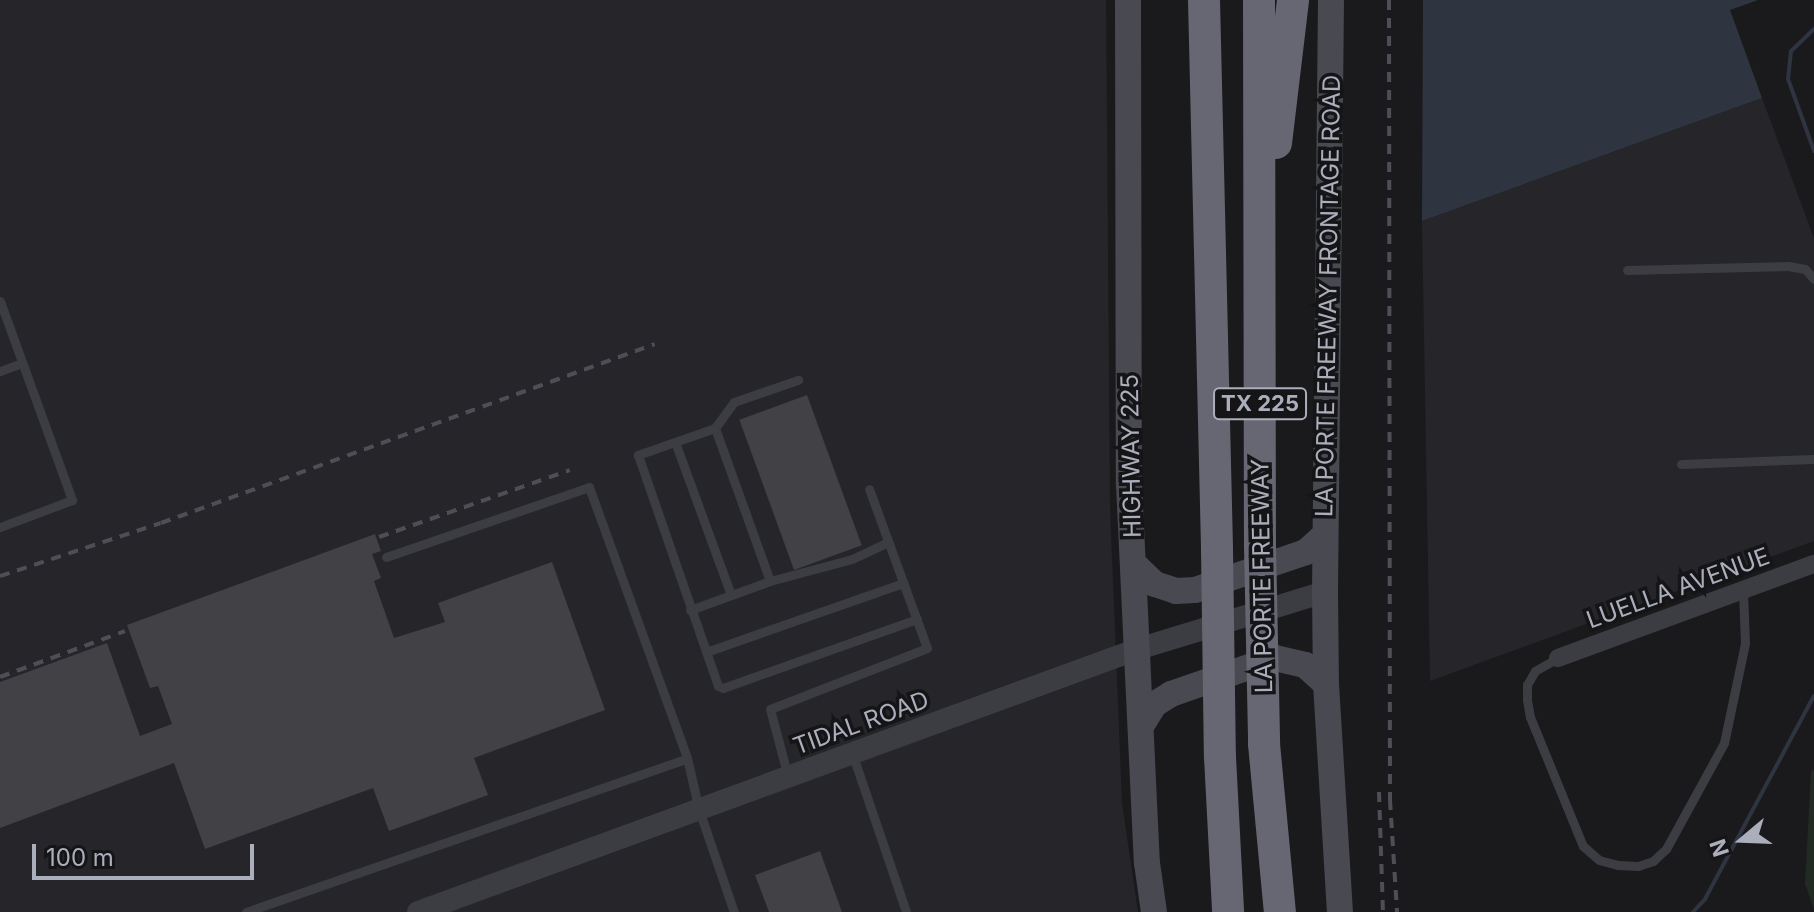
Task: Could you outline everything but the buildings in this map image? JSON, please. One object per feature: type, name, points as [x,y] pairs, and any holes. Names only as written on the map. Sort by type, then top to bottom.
[{"type":"highway","points":[[1188,0],[1208,278]]},
{"type":"highway","name":"LA PORTE FREEWAY","points":[[1204,0],[1220,757],[1228,912]]},
{"type":"highway","name":"LA PORTE FREEWAY","points":[[1259,0],[1260,546],[1264,744],[1280,912]]},
{"type":"highway","points":[[1261,262],[1293,0]]},
{"type":"main road","name":"HIGHWAY 225","points":[[1128,0],[1129,484],[1147,863],[1154,912]]},
{"type":"main road","name":"LA PORTE FREEWAY FRONTAGE ROAD","points":[[1325,592],[1331,0]]},
{"type":"main road","points":[[1133,563],[1155,584],[1176,591],[1195,590],[1306,552],[1325,535]]},
{"type":"main road","points":[[1325,592],[1326,684],[1340,912]]},
{"type":"main road","points":[[1141,726],[1155,704],[1171,694],[1275,658],[1305,665],[1326,684]]},
{"type":"street","name":"LUELLA AVENUE","points":[[1558,658],[1814,564]]},
{"type":"street","name":"TIDAL ROAD","points":[[418,912],[1138,649],[1325,592]]},
{"type":"lane","points":[[1627,270],[1788,266],[1805,269],[1814,279]]},
{"type":"lane","points":[[0,301],[72,500],[0,527]]},
{"type":"lane","points":[[0,371],[22,363]]},
{"type":"lane","points":[[798,380],[734,402],[715,428],[638,455],[636,459],[718,686],[723,688],[917,619]]},
{"type":"lane","points":[[715,428],[770,581]]},
{"type":"lane","points":[[675,442],[731,595]]},
{"type":"lane","points":[[1681,464],[1814,459]]},
{"type":"lane","points":[[386,557],[589,487],[687,758],[699,810],[734,912]]},
{"type":"lane","points":[[788,777],[770,709],[925,652],[927,648],[886,543],[869,489]]},
{"type":"lane","points":[[690,610],[770,581],[852,559],[886,543]]},
{"type":"lane","points":[[706,652],[903,583]]},
{"type":"lane","points":[[1558,658],[1535,671],[1527,685],[1527,700],[1530,717],[1583,846],[1599,860],[1618,865],[1638,866],[1653,861],[1666,849],[1724,743],[1745,643],[1743,590]]},
{"type":"lane","points":[[852,753],[906,912]]},
{"type":"lane","points":[[246,912],[687,758]]},
{"type":"shaded area","points":[[0,0],[1106,0],[1110,508],[1122,803],[1138,912],[0,912]]},
{"type":"shaded area","points":[[1423,0],[1758,0],[1730,10],[1762,98],[1422,221]]},
{"type":"shaded area","points":[[1762,98],[1814,238],[1814,541],[1430,681],[1422,221]]},
{"type":"shaded area","points":[[1814,770],[1814,909],[1805,884],[1811,771]]},
{"type":"waterway","points":[[1814,29],[1791,51],[1788,79],[1814,151]]},
{"type":"waterway","points":[[1693,912],[1705,899],[1814,696]]},
{"type":"railway","points":[[1389,0],[1390,800],[1397,912]]},
{"type":"railway","points":[[0,576],[161,523],[655,344]]},
{"type":"railway","points":[[379,537],[570,470]]},
{"type":"railway","points":[[0,677],[125,631]]},
{"type":"railway","points":[[1379,792],[1383,912]]}]
